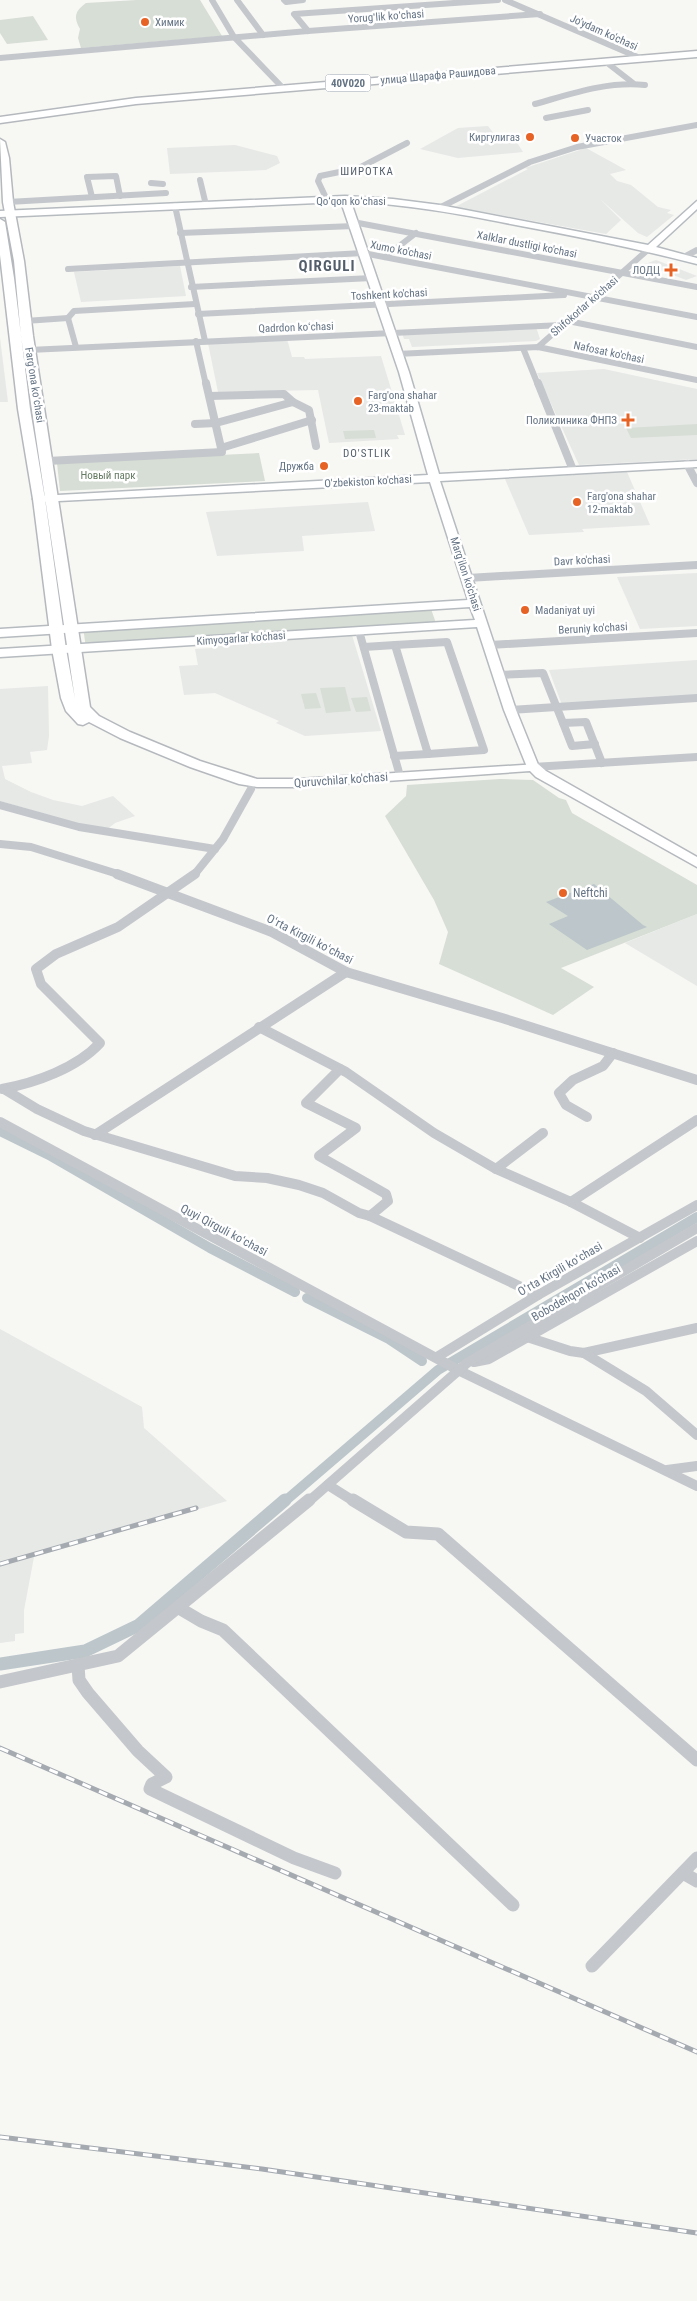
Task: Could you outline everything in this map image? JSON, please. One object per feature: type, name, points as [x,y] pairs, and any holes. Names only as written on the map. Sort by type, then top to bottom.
[{"type":"main road","name":"улица Шарафа Рашидова","points":[[0,119],[136,102],[447,73],[606,62],[697,53]]},
{"type":"main road","points":[[281,86],[639,58]]},
{"type":"main road","name":"40V020","points":[[0,119],[136,99],[281,86]]},
{"type":"main road","name":"Fargʻona koʻchasi","points":[[0,142],[8,202],[5,214],[19,261],[25,321],[52,499],[64,628]]},
{"type":"main road","name":"Fargʻona koʻchasi","points":[[0,222],[10,281],[24,409],[39,500],[64,628]]},
{"type":"main road","name":"Quruvchilar ko'chasi","points":[[64,628],[68,698],[73,711],[79,719],[115,738],[189,769],[240,787],[251,789],[301,789],[537,770]]},
{"type":"main road","name":"Quruvchilar ko'chasi","points":[[66,649],[83,708],[88,714],[125,735],[244,782],[294,783],[537,770]]},
{"type":"main road","points":[[537,770],[697,863]]},
{"type":"street","points":[[212,0],[234,38],[281,86]]},
{"type":"street","points":[[237,0],[263,35]]},
{"type":"street","points":[[285,1],[303,0]]},
{"type":"street","points":[[375,1],[400,0]]},
{"type":"street","points":[[294,14],[498,0]]},
{"type":"street","name":"Jo'ydam ko'chasi","points":[[505,0],[639,58]]},
{"type":"street","points":[[285,1],[308,31]]},
{"type":"street","points":[[375,1],[383,8]]},
{"type":"street","points":[[390,8],[402,25]]},
{"type":"street","name":"Yorugʻlik koʻchasi","points":[[0,58],[308,31],[540,14]]},
{"type":"street","points":[[606,62],[633,83]]},
{"type":"street","points":[[535,104],[608,86],[633,83],[645,85]]},
{"type":"street","points":[[546,118],[588,110]]},
{"type":"street","points":[[441,207],[530,162],[577,147],[697,125]]},
{"type":"street","points":[[327,200],[318,178],[320,176],[359,168],[407,143]]},
{"type":"street","points":[[92,197],[87,177],[111,175],[116,176],[120,196]]},
{"type":"street","points":[[200,180],[206,205]]},
{"type":"street","points":[[151,183],[164,184]]},
{"type":"street","points":[[8,202],[166,193]]},
{"type":"street","name":"Qoʻqon koʻchasi","points":[[5,214],[345,199],[376,200],[441,207],[651,247],[697,261]]},
{"type":"street","name":"Marg'ilon ko'chasi","points":[[345,199],[397,354],[424,439],[434,478],[510,710],[537,770]]},
{"type":"street","name":"Shifokorlar ko'chasi","points":[[538,347],[697,204]]},
{"type":"street","points":[[175,206],[195,304],[205,341]]},
{"type":"street","name":"Xalklar dustligi ko'chasi","points":[[180,233],[354,224],[416,233],[697,287]]},
{"type":"street","points":[[385,257],[416,233]]},
{"type":"street","points":[[684,257],[697,250]]},
{"type":"street","name":"Xumo ko'chasi","points":[[68,269],[363,253],[697,317]]},
{"type":"street","points":[[192,287],[372,278]]},
{"type":"street","name":"Toshkent ko'chasi","points":[[198,314],[582,294]]},
{"type":"street","points":[[25,321],[68,318],[74,311],[195,304]]},
{"type":"street","points":[[68,318],[76,347]]},
{"type":"street","name":"Qadrdon koʻchasi","points":[[30,350],[565,323],[697,347]]},
{"type":"street","points":[[46,461],[222,452],[196,341]]},
{"type":"street","name":"Nafosat ko'chasi","points":[[397,354],[538,347],[697,380]]},
{"type":"street","points":[[523,348],[573,470]]},
{"type":"street","points":[[210,396],[284,394],[293,402],[309,410],[316,446]]},
{"type":"street","points":[[195,424],[216,423],[293,402]]},
{"type":"street","points":[[221,448],[312,420]]},
{"type":"street","points":[[692,464],[697,483]]},
{"type":"street","name":"O'zbekiston ko'chasi","points":[[39,500],[692,464]]},
{"type":"street","name":"Davr ko'chasi","points":[[467,578],[697,565]]},
{"type":"street","name":"Kimyogarlar ko'chasi","points":[[0,633],[475,603]]},
{"type":"street","name":"Kimyogarlar ko'chasi","points":[[0,653],[482,623]]},
{"type":"street","points":[[359,631],[400,776]]},
{"type":"street","name":"Beruniy ko'chasi","points":[[490,645],[697,633]]},
{"type":"street","points":[[364,647],[447,642],[484,750],[394,756]]},
{"type":"street","points":[[395,645],[428,754]]},
{"type":"street","points":[[499,675],[543,672],[572,746],[595,744]]},
{"type":"street","points":[[510,710],[697,698]]},
{"type":"street","points":[[563,723],[586,722],[602,764]]},
{"type":"street","name":"Quruvchilar ko'chasi","points":[[537,770],[697,757]]},
{"type":"street","points":[[2,1089],[23,1085],[49,1074],[96,1051],[100,1044],[41,984],[36,969],[56,954],[118,927],[192,877],[223,839],[251,789]]},
{"type":"street","points":[[0,805],[79,827],[215,849]]},
{"type":"street","name":"Oʻrta Kirgili koʻchasi","points":[[0,844],[31,847],[104,869],[170,893],[272,932],[346,972],[697,1080]]},
{"type":"street","points":[[95,1135],[346,972]]},
{"type":"street","points":[[259,1027],[340,1069],[434,1134],[496,1169],[570,1202],[640,1238]]},
{"type":"street","points":[[587,1117],[567,1107],[559,1092],[561,1087],[604,1066],[613,1053]]},
{"type":"street","points":[[340,1069],[306,1103],[356,1128],[319,1156],[386,1194],[388,1201],[370,1216]]},
{"type":"street","points":[[2,1089],[37,1109],[95,1135],[235,1176],[267,1178],[299,1185],[323,1193],[358,1212],[538,1295]]},
{"type":"street","points":[[570,1202],[683,1131],[697,1120]]},
{"type":"street","name":"Quyi Qirguli koʻchasi","points":[[0,1122],[437,1357],[463,1367]]},
{"type":"street","points":[[496,1169],[542,1133]]},
{"type":"street","name":"Oʻrta Kirgili koʻchasi","points":[[437,1357],[538,1295],[697,1205]]},
{"type":"street","points":[[0,1682],[118,1656],[328,1485],[463,1367],[697,1228]]},
{"type":"street","name":"Bobodehqon koʼchasi","points":[[463,1367],[489,1358],[697,1241]]},
{"type":"street","points":[[527,1336],[570,1351],[584,1353],[697,1328]]},
{"type":"street","points":[[584,1353],[646,1391],[697,1436]]},
{"type":"street","points":[[463,1367],[697,1486]]},
{"type":"street","points":[[667,1470],[697,1466]]},
{"type":"street","points":[[328,1485],[406,1532],[438,1534],[697,1760]]},
{"type":"street","points":[[179,1608],[201,1622],[223,1630],[513,1905]]},
{"type":"street","points":[[78,1666],[79,1680],[88,1693],[138,1751],[166,1777],[152,1784],[150,1789],[294,1858],[335,1873]]},
{"type":"street","points":[[592,1966],[697,1858]]},
{"type":"street","points":[[683,1872],[697,1880]]},
{"type":"shaded area","points":[[488,126],[495,135],[512,135],[523,152],[458,158],[420,149],[458,128]]},
{"type":"shaded area","points":[[235,145],[277,156],[280,163],[266,170],[170,174],[167,148]]},
{"type":"shaded area","points":[[586,148],[626,170],[610,174],[617,181],[631,185],[658,207],[671,210],[667,213],[674,215],[647,237],[638,233],[599,198],[621,220],[606,234],[455,207],[528,169],[525,168]]},
{"type":"shaded area","name":"ЛОДЦ","points":[[656,260],[697,276],[686,280],[645,264]]},
{"type":"shaded area","points":[[180,266],[186,296],[81,302],[74,272]]},
{"type":"shaded area","points":[[536,327],[540,339],[536,341],[412,347],[409,339],[404,339],[402,333]]},
{"type":"shaded area","points":[[0,338],[8,402],[0,402]]},
{"type":"shaded area","points":[[287,339],[292,357],[304,357],[305,359],[381,356],[405,435],[397,435],[399,439],[329,443],[318,390],[218,392],[208,343]]},
{"type":"shaded area","name":"Поликлиника ФНПЗ","points":[[604,369],[697,389],[697,459],[579,465],[537,373]]},
{"type":"shaded area","name":"Farg'ona shahar 12-maktab","points":[[627,472],[650,525],[582,529],[584,532],[529,535],[505,479]]},
{"type":"shaded area","points":[[368,502],[375,531],[302,536],[304,551],[217,556],[206,512]]},
{"type":"shaded area","points":[[697,573],[697,626],[640,629],[617,577]]},
{"type":"shaded area","points":[[352,635],[381,731],[305,736],[276,723],[279,721],[215,693],[184,695],[179,666],[198,665],[195,649],[212,648],[211,643]]},
{"type":"shaded area","points":[[697,660],[697,696],[562,705],[549,670]]},
{"type":"shaded area","points":[[48,686],[49,736],[47,750],[30,752],[32,763],[2,766],[5,779],[53,800],[82,806],[113,796],[135,816],[115,823],[105,831],[0,801],[0,689]]},
{"type":"shaded area","points":[[594,884],[647,927],[587,950],[549,924],[568,916],[546,902]]},
{"type":"shaded area","points":[[697,914],[697,986],[625,943]]},
{"type":"shaded area","points":[[0,1329],[142,1407],[144,1428],[227,1501],[34,1557],[24,1610],[24,1633],[15,1634],[15,1641],[0,1643]]},
{"type":"green space","name":"Химик","points":[[137,0],[200,0],[222,36],[81,48],[78,38],[80,29],[76,21],[76,15],[82,6],[86,3]]},
{"type":"green space","points":[[33,16],[48,40],[7,44],[0,33],[0,20]]},
{"type":"green space","points":[[697,424],[697,435],[631,438],[626,428]]},
{"type":"green space","points":[[374,430],[376,438],[345,439],[343,431]]},
{"type":"green space","name":"Новый парк","points":[[259,453],[265,481],[60,491],[57,463]]},
{"type":"green space","points":[[430,606],[437,626],[86,648],[83,627]]},
{"type":"green space","points":[[345,687],[351,711],[326,713],[320,688]]},
{"type":"green space","points":[[316,693],[321,708],[305,709],[301,694]]},
{"type":"green space","points":[[367,697],[371,711],[356,712],[351,698]]},
{"type":"green space","name":"Neftchi","points":[[500,779],[533,780],[559,798],[566,800],[572,813],[697,885],[697,914],[561,968],[594,987],[553,1015],[439,964],[448,932],[434,900],[385,816],[406,796],[407,785]]},
{"type":"waterway","points":[[0,1131],[49,1155],[210,1248],[295,1292]]},
{"type":"waterway","points":[[284,1502],[438,1370],[697,1217]]},
{"type":"waterway","points":[[307,1298],[389,1339],[422,1361]]},
{"type":"waterway","points":[[0,1664],[85,1651],[139,1625],[285,1500]]},
{"type":"railway","points":[[0,1564],[196,1508]]},
{"type":"railway","points":[[0,1748],[697,2052]]},
{"type":"railway","points":[[0,2137],[262,2169],[697,2233]]},
{"type":"place","name":"Химик","points":[[145,22]]},
{"type":"place","name":"Киргулигаз","points":[[530,137]]},
{"type":"place","name":"Участок","points":[[575,138]]},
{"type":"place","name":"ЛОДЦ","points":[[671,270]]},
{"type":"place","name":"Farg'ona shahar 23-maktab","points":[[358,401]]},
{"type":"place","name":"Поликлиника ФНПЗ","points":[[628,420]]},
{"type":"place","name":"Дружба","points":[[324,466]]},
{"type":"place","name":"Farg'ona shahar 12-maktab","points":[[577,502]]},
{"type":"place","name":"Madaniyat uyi","points":[[525,610]]},
{"type":"place","name":"Neftchi","points":[[563,893]]},
{"type":"district","name":"ШИРОТКА","points":[[367,171]]},
{"type":"district","name":"QIRGULI","points":[[327,266]]},
{"type":"district","name":"DO'STLIK","points":[[367,453]]}]
